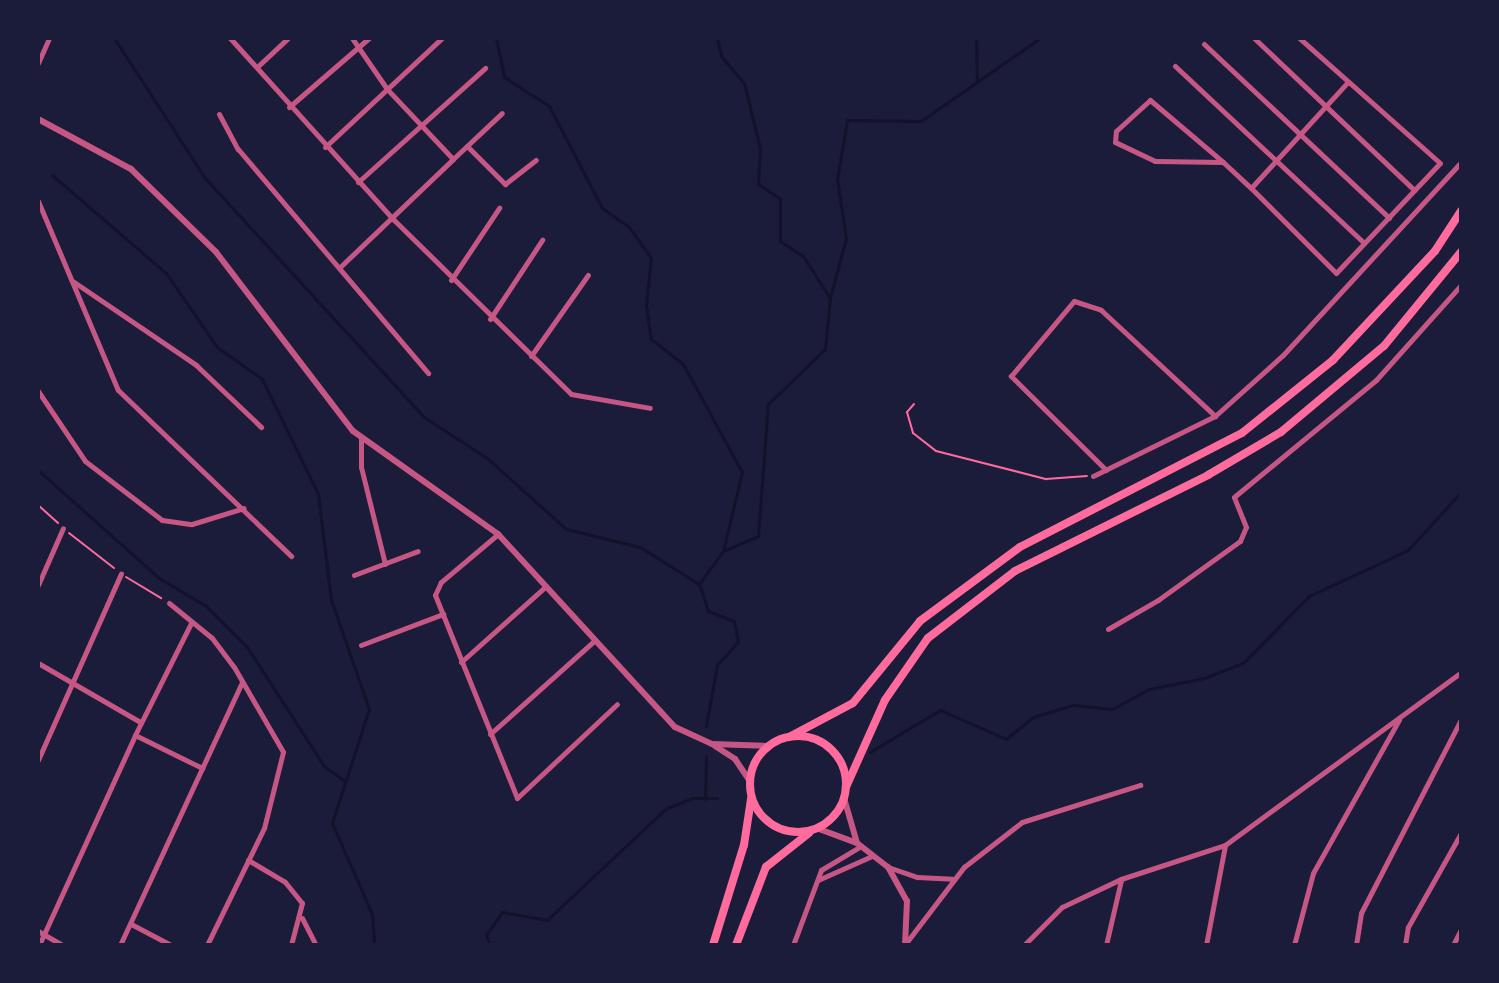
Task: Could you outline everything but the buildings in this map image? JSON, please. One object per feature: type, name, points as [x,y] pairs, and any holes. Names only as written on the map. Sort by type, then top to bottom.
[{"type":"highway","points":[[713,945],[744,845],[751,799],[749,780],[768,746],[853,703],[920,621],[1020,547],[1242,433],[1333,360],[1435,251],[1461,211]]},
{"type":"highway","points":[[736,945],[766,867],[816,830],[844,798],[846,787],[885,700],[928,638],[1015,571],[1208,475],[1281,432],[1384,346],[1461,252]]},
{"type":"highway","points":[[789,737],[804,737],[830,748],[845,773],[846,787]]},
{"type":"highway","points":[[751,799],[769,823],[799,833],[816,830]]},
{"type":"street","points":[[38,63],[49,38]]},
{"type":"street","points":[[230,38],[325,147],[451,280],[571,394],[650,408]]},
{"type":"street","points":[[257,67],[288,38]]},
{"type":"street","points":[[352,38],[387,89],[453,158]]},
{"type":"street","points":[[289,107],[369,38]]},
{"type":"street","points":[[325,147],[442,38]]},
{"type":"street","points":[[1254,38],[1414,190]]},
{"type":"street","points":[[1223,162],[1155,161],[1115,142],[1116,131],[1150,100],[1223,162],[1251,188],[1336,273],[1440,163],[1299,38]]},
{"type":"street","points":[[1204,44],[1300,134],[1403,223]]},
{"type":"street","points":[[1175,66],[1364,243]]},
{"type":"street","points":[[358,182],[419,123],[485,68]]},
{"type":"street","points":[[1251,188],[1347,83]]},
{"type":"street","points":[[339,268],[394,220],[453,158],[502,113]]},
{"type":"street","points":[[219,114],[238,149],[428,373]]},
{"type":"street","points":[[38,119],[131,169],[207,242],[361,439],[498,534],[675,727],[712,744],[735,759],[749,780]]},
{"type":"street","points":[[467,146],[505,184],[536,160]]},
{"type":"street","points":[[1093,476],[1215,416],[1283,355],[1461,162]]},
{"type":"street","points":[[38,201],[118,390],[244,507],[291,556]]},
{"type":"street","points":[[451,280],[499,208]]},
{"type":"street","points":[[1382,225],[1392,236]]},
{"type":"street","points":[[490,319],[542,240]]},
{"type":"street","points":[[531,356],[588,275]]},
{"type":"street","points":[[73,281],[174,348],[261,427]]},
{"type":"street","points":[[1108,629],[1158,600],[1240,541],[1246,527],[1234,497],[1376,380],[1461,285]]},
{"type":"street","points":[[1106,470],[1011,376],[1074,301],[1101,310],[1215,416]]},
{"type":"street","points":[[38,391],[85,461],[162,520],[192,524],[244,507]]},
{"type":"street","points":[[361,439],[361,467],[385,564]]},
{"type":"street","points":[[38,585],[63,528]]},
{"type":"street","points":[[498,534],[436,590],[461,662],[517,798],[522,798],[617,704]]},
{"type":"street","points":[[354,575],[418,551]]},
{"type":"street","points":[[38,760],[121,574]]},
{"type":"street","points":[[461,662],[546,586]]},
{"type":"street","points":[[169,603],[212,638],[283,752],[264,828],[207,945]]},
{"type":"street","points":[[361,645],[443,614]]},
{"type":"street","points":[[39,945],[41,933],[140,722],[191,623]]},
{"type":"street","points":[[490,734],[594,641]]},
{"type":"street","points":[[38,663],[140,722]]},
{"type":"street","points":[[1024,945],[1027,938],[1062,907],[1121,879],[1225,845],[1461,672]]},
{"type":"street","points":[[120,945],[242,682]]},
{"type":"street","points":[[1294,945],[1313,873],[1402,715]]},
{"type":"street","points":[[1356,945],[1361,913],[1461,719]]},
{"type":"street","points":[[135,735],[202,768]]},
{"type":"street","points":[[712,744],[768,746]]},
{"type":"street","points":[[906,944],[953,879],[1022,822],[1140,785]]},
{"type":"street","points":[[844,798],[859,844]]},
{"type":"street","points":[[816,830],[859,844],[888,867],[917,877],[953,879]]},
{"type":"street","points":[[1405,945],[1408,927],[1461,833]]},
{"type":"street","points":[[793,945],[827,864],[859,844]]},
{"type":"street","points":[[1206,945],[1225,845]]},
{"type":"street","points":[[818,880],[872,856]]},
{"type":"street","points":[[248,860],[290,886],[302,903],[302,918],[291,945]]},
{"type":"street","points":[[888,867],[907,901],[906,944]]},
{"type":"street","points":[[1106,945],[1121,879]]},
{"type":"street","points":[[302,918],[316,945]]},
{"type":"street","points":[[131,924],[171,945]]},
{"type":"street","points":[[1453,945],[1461,929]]},
{"type":"street","points":[[41,933],[62,945]]},
{"type":"path","points":[[914,404],[907,412],[913,433],[936,451],[1046,479],[1093,476]]},
{"type":"path","points":[[38,505],[121,574],[169,603]]},
{"type":"waterway","points":[[114,38],[205,178],[424,417],[487,458],[566,529],[640,547],[699,584]]},
{"type":"waterway","points":[[496,38],[504,77],[549,106],[602,208],[628,226],[651,258],[646,305],[651,339],[683,364],[742,472],[723,551]]},
{"type":"waterway","points":[[717,38],[721,56],[744,83],[760,148],[758,184],[780,199],[780,241],[803,256],[830,298]]},
{"type":"waterway","points":[[976,38],[977,82]]},
{"type":"waterway","points":[[706,726],[717,665],[738,642],[734,621],[708,611],[699,584],[723,551],[758,536],[768,404],[825,349],[830,298],[846,238],[837,179],[847,120],[921,121],[1040,38]]},
{"type":"waterway","points":[[52,175],[166,273],[217,347],[262,379],[318,494],[331,600],[369,709],[332,823],[372,914],[374,945]]},
{"type":"waterway","points":[[38,470],[159,578],[206,606],[247,647],[324,766],[343,780]]},
{"type":"waterway","points":[[870,752],[940,710],[1006,739],[1033,717],[1073,705],[1112,709],[1149,689],[1204,678],[1243,663],[1309,596],[1408,550],[1461,492]]},
{"type":"waterway","points":[[705,799],[706,756]]},
{"type":"waterway","points":[[490,945],[486,935],[502,912],[547,920],[665,809],[692,798],[717,798]]}]
